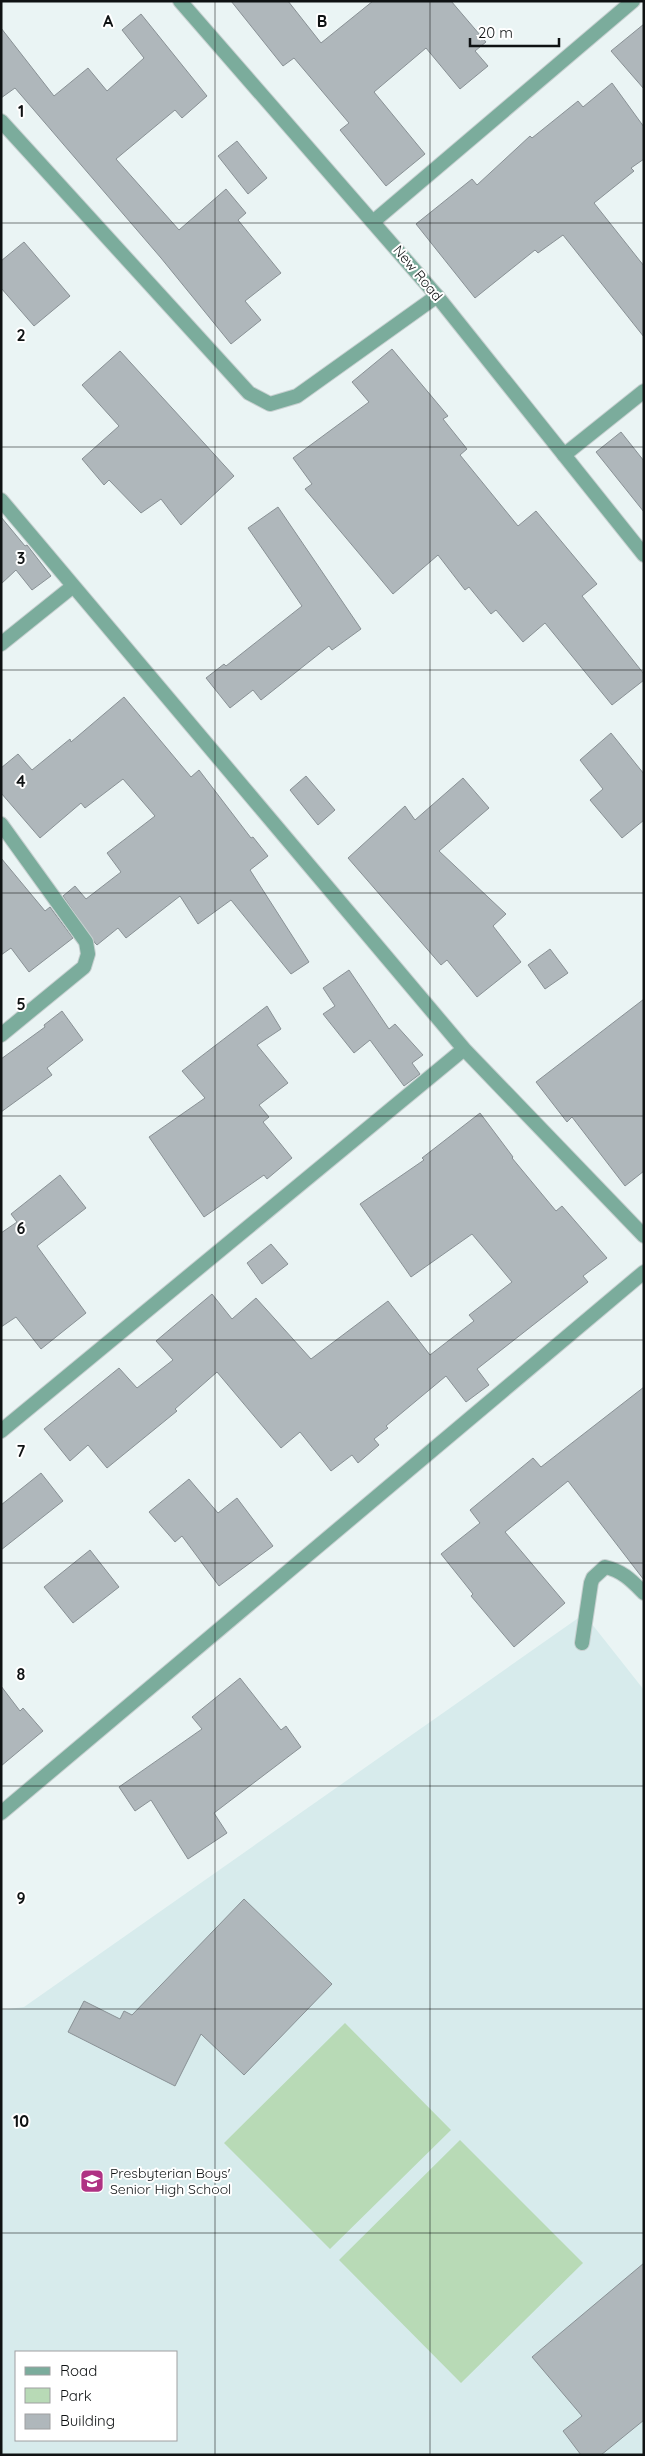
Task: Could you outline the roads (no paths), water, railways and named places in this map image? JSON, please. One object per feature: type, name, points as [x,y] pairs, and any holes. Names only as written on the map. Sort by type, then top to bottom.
[{"type":"street","name":"New Road","points":[[180,1],[438,296],[644,555]]},
{"type":"street","points":[[374,221],[634,1]]},
{"type":"street","points":[[1,121],[249,393],[270,404],[297,396],[438,296]]},
{"type":"street","points":[[564,455],[644,391]]},
{"type":"street","points":[[1,500],[72,587],[464,1049],[644,1236]]},
{"type":"street","points":[[1,644],[72,587]]},
{"type":"street","points":[[1,824],[86,942],[88,954],[84,966],[1,1035]]},
{"type":"street","points":[[1,1431],[464,1049]]},
{"type":"street","points":[[1,1814],[644,1272]]},
{"type":"street","points":[[582,1643],[591,1584],[593,1578],[605,1567],[617,1570],[627,1576],[644,1593]]},
{"type":"place","name":"Presbyterian Boys' Senior High School","points":[[92,2181]]}]
